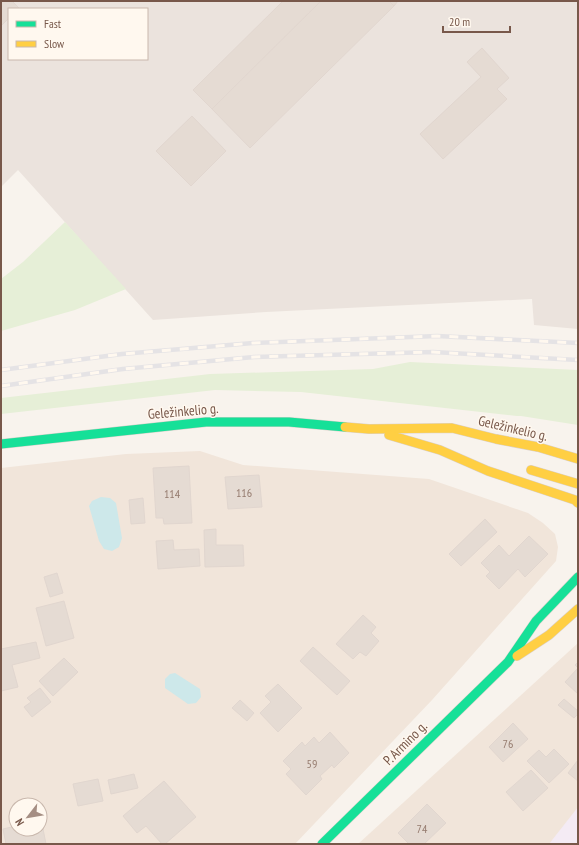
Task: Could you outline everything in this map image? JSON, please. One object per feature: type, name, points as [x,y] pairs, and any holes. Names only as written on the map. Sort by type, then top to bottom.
[{"type":"main road","name":"Geležinkelio g.","points":[[1,444],[206,422],[289,422],[369,429],[452,428],[496,439],[538,447],[578,459]]},
{"type":"main road","points":[[452,428],[482,427]]},
{"type":"main road","name":"Geležinkelio g.","points":[[369,429],[440,450],[488,471],[578,502]]},
{"type":"main road","name":"Geležinkelio g.","points":[[440,450],[477,456]]},
{"type":"main road","points":[[520,467],[578,484]]},
{"type":"main road","name":"P. Armino g.","points":[[508,662],[536,621],[578,577]]},
{"type":"main road","name":"P. Armino g.","points":[[322,844],[508,662],[549,635],[578,609]]},
{"type":"shaded area","points":[[1,1],[578,1],[578,329],[534,325],[532,299],[266,312],[153,320],[18,170],[1,187]]},
{"type":"shaded area","points":[[200,451],[243,465],[429,479],[528,513],[543,523],[555,534],[558,547],[556,561],[432,700],[295,844],[1,844],[1,468],[126,454]]},
{"type":"shaded area","points":[[578,643],[578,844],[358,844]]},
{"type":"shaded area","points":[[578,807],[578,844],[549,844]]},
{"type":"green space","points":[[65,222],[126,289],[75,310],[1,331],[1,279],[23,262]]},
{"type":"green space","points":[[410,362],[578,370],[578,425],[521,416],[301,392],[215,390],[1,414],[1,398],[210,374],[373,369]]},
{"type":"water","points":[[101,497],[110,498],[116,503],[122,538],[119,547],[112,551],[104,549],[99,541],[89,506],[92,501]]},
{"type":"water","points":[[175,673],[200,689],[201,697],[196,703],[188,704],[165,688],[165,679],[170,674]]},
{"type":"building","points":[[1,1],[12,1],[19,8],[8,8],[8,19],[1,26]]},
{"type":"building","points":[[283,1],[321,1],[212,109],[193,90]]},
{"type":"building","points":[[321,1],[389,1],[394,6],[250,148],[212,109]]},
{"type":"building","points":[[389,1],[398,1],[394,6]]},
{"type":"building","points":[[482,48],[509,78],[497,89],[507,99],[443,159],[420,134],[481,77],[467,62]]},
{"type":"building","points":[[192,116],[226,151],[191,186],[156,151]]},
{"type":"building","points":[[189,466],[192,523],[164,524],[163,518],[156,518],[153,468]]},
{"type":"building","points":[[259,475],[262,507],[228,509],[225,477]]},
{"type":"building","points":[[143,498],[145,523],[131,524],[129,500]]},
{"type":"building","points":[[485,519],[497,532],[461,566],[449,554]]},
{"type":"building","points":[[216,529],[216,545],[243,545],[244,566],[205,567],[204,530]]},
{"type":"building","points":[[529,536],[548,554],[525,577],[518,569],[499,589],[486,576],[490,572],[481,563],[499,545],[509,556]]},
{"type":"building","points":[[173,540],[174,550],[199,549],[200,566],[158,569],[156,541]]},
{"type":"building","points":[[57,573],[63,593],[50,597],[44,577]]},
{"type":"building","points":[[64,601],[74,638],[46,646],[36,608]]},
{"type":"building","points":[[363,615],[376,627],[371,633],[379,641],[366,656],[360,652],[353,659],[336,644]]},
{"type":"building","points":[[36,642],[40,658],[12,665],[18,687],[1,691],[1,649]]},
{"type":"building","points":[[313,647],[350,681],[337,695],[300,661]]},
{"type":"building","points":[[64,658],[78,672],[53,696],[39,681]]},
{"type":"building","points":[[578,668],[578,694],[565,682]]},
{"type":"building","points":[[278,684],[302,708],[278,732],[260,713],[271,702],[265,696]]},
{"type":"building","points":[[40,688],[51,702],[32,717],[24,707],[31,702],[27,698]]},
{"type":"building","points":[[564,699],[578,711],[578,714],[574,718],[558,705]]},
{"type":"building","points":[[240,700],[254,713],[247,721],[232,708]]},
{"type":"building","points":[[513,723],[528,739],[503,762],[489,747]]},
{"type":"building","points":[[330,732],[349,753],[334,768],[332,765],[320,776],[322,779],[306,795],[286,774],[291,769],[283,761],[302,742],[305,746],[314,737],[319,743]]},
{"type":"building","points":[[554,749],[569,764],[549,783],[527,761],[539,750],[546,757]]},
{"type":"building","points":[[578,760],[578,781],[568,773]]},
{"type":"building","points":[[531,770],[548,788],[523,811],[506,792]]},
{"type":"building","points":[[134,774],[138,788],[111,794],[108,780]]},
{"type":"building","points":[[98,779],[103,801],[78,806],[73,784]]},
{"type":"building","points":[[164,781],[196,817],[165,844],[162,844],[146,826],[137,833],[123,816]]},
{"type":"building","points":[[427,804],[446,823],[424,844],[409,844],[398,833]]},
{"type":"building","points":[[8,828],[8,837],[45,837],[46,844],[6,844],[3,829]]},
{"type":"railway","points":[[1,370],[122,354],[253,343],[437,336],[578,343]]},
{"type":"railway","points":[[1,386],[123,369],[254,357],[433,352],[578,360]]},
{"type":"traffic: fast","points":[[1,444],[206,422],[289,422],[345,427]]},
{"type":"traffic: fast","points":[[322,844],[508,662],[536,621],[578,577]]},
{"type":"traffic: slow","points":[[345,427],[369,429],[452,428],[496,439],[538,447],[578,459]]},
{"type":"traffic: slow","points":[[389,435],[440,450],[488,471],[575,500],[578,503]]},
{"type":"traffic: slow","points":[[531,470],[578,484]]},
{"type":"traffic: slow","points":[[517,656],[549,635],[578,609]]}]
